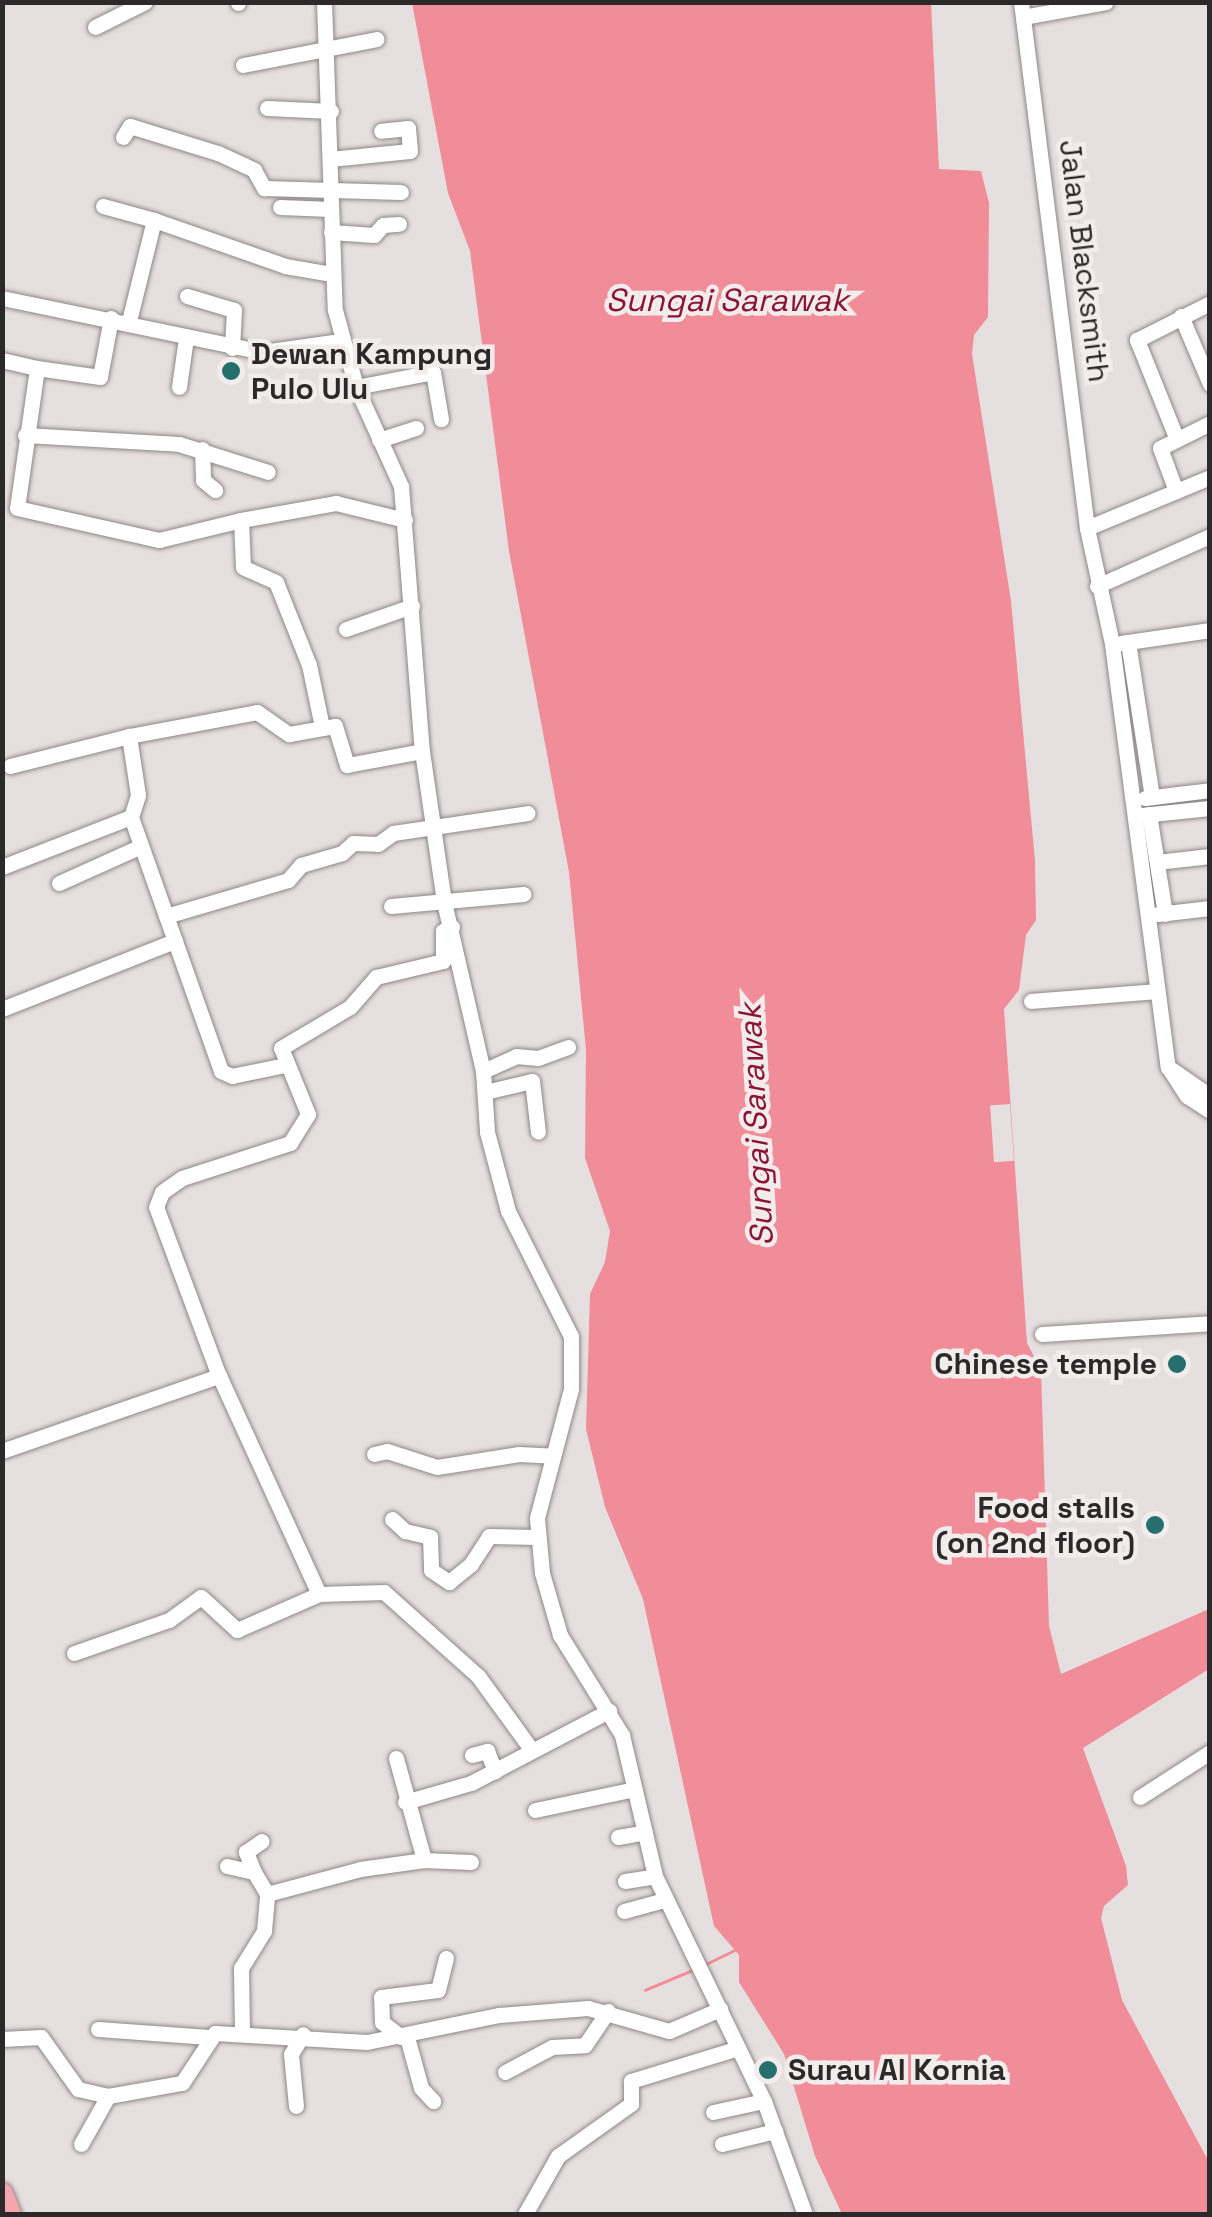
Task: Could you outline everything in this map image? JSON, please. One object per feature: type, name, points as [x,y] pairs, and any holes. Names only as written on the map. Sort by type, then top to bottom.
[{"type":"highway","points":[[2,2194],[10,2214]]},
{"type":"street","points":[[95,27],[146,2]]},
{"type":"street","points":[[324,2],[331,111],[330,232],[340,341],[401,486],[422,751],[444,902],[483,1071],[487,1132],[508,1211],[571,1336],[572,1389],[553,1456],[537,1537],[550,1610],[609,1712],[636,1789],[655,1876],[764,2102],[805,2214]]},
{"type":"street","points":[[1022,10],[1106,2]]},
{"type":"street","name":"Jalan Blacksmith","points":[[1022,10],[1087,528],[1098,586],[1120,643],[1144,806]]},
{"type":"street","points":[[243,65],[377,38]]},
{"type":"street","points":[[267,108],[331,111]]},
{"type":"street","points":[[123,137],[130,126],[218,153],[254,170],[264,188],[401,192]]},
{"type":"street","points":[[330,158],[410,150],[408,128],[381,131]]},
{"type":"street","points":[[103,206],[232,242],[284,266],[332,274]]},
{"type":"street","points":[[280,207],[330,209]]},
{"type":"street","points":[[129,322],[154,220]]},
{"type":"street","points":[[330,232],[374,235],[383,226],[399,224]]},
{"type":"street","points":[[187,296],[234,310],[232,348]]},
{"type":"street","points":[[2,298],[263,352],[340,341]]},
{"type":"street","points":[[1176,438],[1136,340],[1210,303]]},
{"type":"street","points":[[1181,316],[1210,384]]},
{"type":"street","points":[[2,360],[100,377],[112,318]]},
{"type":"street","points":[[179,387],[186,338]]},
{"type":"street","points":[[37,368],[25,435],[20,510],[84,518],[159,540],[336,503],[404,520]]},
{"type":"street","points":[[356,386],[433,372],[440,419]]},
{"type":"street","points":[[1176,491],[1158,452],[1176,438],[1210,423]]},
{"type":"street","points":[[379,440],[416,428]]},
{"type":"street","points":[[25,435],[202,449],[268,472]]},
{"type":"street","points":[[202,449],[203,480],[215,490]]},
{"type":"street","points":[[1087,528],[1210,476]]},
{"type":"street","points":[[241,520],[243,567],[276,582],[309,664],[322,727]]},
{"type":"street","points":[[1098,586],[1210,536]]},
{"type":"street","points":[[346,629],[412,606]]},
{"type":"street","points":[[1120,643],[1210,630]]},
{"type":"street","points":[[10,766],[129,736],[257,712],[289,734],[322,727],[340,730],[347,765],[422,751]]},
{"type":"street","points":[[129,736],[138,795],[131,816],[139,847],[221,1071],[232,1076],[285,1066]]},
{"type":"street","points":[[1144,806],[1210,790]]},
{"type":"street","points":[[1144,806],[1210,808]]},
{"type":"street","points":[[1144,806],[1157,862],[1158,990],[1168,1067],[1187,1096],[1210,1110]]},
{"type":"street","points":[[1144,806],[1157,915]]},
{"type":"street","points":[[166,916],[288,880],[301,865],[342,854],[353,843],[378,844],[393,833],[434,830],[528,813]]},
{"type":"street","points":[[2,867],[131,816]]},
{"type":"street","points":[[60,883],[139,847]]},
{"type":"street","points":[[1157,862],[1210,856]]},
{"type":"street","points":[[391,906],[523,894]]},
{"type":"street","points":[[1157,915],[1210,908]]},
{"type":"street","points":[[319,1594],[220,1376],[156,1206],[162,1192],[182,1178],[295,1138],[308,1114],[302,1090],[285,1066],[281,1048],[350,1007],[376,977],[443,961],[443,931],[452,927]]},
{"type":"street","points":[[2,1009],[175,941]]},
{"type":"street","points":[[1031,1001],[1158,990]]},
{"type":"street","points":[[483,1071],[516,1056],[538,1058],[568,1047]]},
{"type":"street","points":[[1168,1067],[1210,1096]]},
{"type":"street","points":[[485,1092],[532,1081],[538,1132]]},
{"type":"street","points":[[1042,1334],[1210,1323]]},
{"type":"street","points":[[2,1451],[220,1376]]},
{"type":"street","points":[[374,1454],[386,1451],[437,1467],[519,1454],[553,1456]]},
{"type":"street","points":[[392,1519],[405,1531],[430,1537],[431,1570],[449,1582],[472,1564],[488,1536],[537,1537]]},
{"type":"street","points":[[388,1593],[392,1575]]},
{"type":"street","points":[[74,1654],[168,1620],[201,1597],[237,1630],[319,1594],[388,1593],[478,1676],[531,1750]]},
{"type":"street","points":[[405,1802],[495,1771],[609,1712]]},
{"type":"street","points":[[472,1756],[486,1750],[495,1771]]},
{"type":"street","points":[[1140,1797],[1210,1752]]},
{"type":"street","points":[[396,1758],[424,1860]]},
{"type":"street","points":[[535,1810],[636,1789]]},
{"type":"street","points":[[618,1837],[645,1832]]},
{"type":"street","points":[[242,2032],[241,1968],[264,1931],[267,1894],[246,1852],[262,1841]]},
{"type":"street","points":[[267,1894],[424,1860],[471,1862]]},
{"type":"street","points":[[227,1866],[254,1872]]},
{"type":"street","points":[[625,1881],[655,1876]]},
{"type":"street","points":[[624,1911],[668,1907]]},
{"type":"street","points":[[433,2101],[421,2088],[404,2037],[382,2022],[381,1996],[438,1990],[446,1958]]},
{"type":"street","points":[[98,2029],[210,2037],[242,2032],[303,2034],[366,2042],[500,2015],[608,2011],[669,2031],[720,2008]]},
{"type":"street","points":[[505,2072],[552,2047],[585,2045],[608,2011]]},
{"type":"street","points":[[296,2106],[290,2054],[303,2034]]},
{"type":"street","points":[[2,2039],[41,2037],[78,2088],[108,2096],[182,2083],[210,2037]]},
{"type":"street","points":[[525,2214],[558,2156],[632,2104],[631,2081],[738,2048]]},
{"type":"street","points":[[81,2144],[108,2096]]},
{"type":"street","points":[[713,2112],[764,2102]]},
{"type":"street","points":[[722,2144],[774,2131]]},
{"type":"water","name":"Sungai Sarawak","points":[[412,3],[931,3],[939,169],[981,171],[989,203],[988,317],[974,335],[972,354],[1011,601],[1035,861],[1036,920],[1026,935],[1019,990],[1004,1009],[1027,1343],[1041,1370],[1049,1626],[1061,1674],[1209,1609],[1209,1669],[1083,1748],[1126,1866],[1128,1885],[1104,1906],[1101,1918],[1122,2000],[1209,2162],[1209,2214],[842,2214],[815,2156],[784,2054],[739,1982],[739,1955],[714,1926],[643,1599],[605,1507],[586,1429],[590,1294],[605,1262],[610,1231],[585,1158],[586,1050],[569,872],[509,551],[470,251],[448,193]]},
{"type":"pier","points":[[1010,1104],[1014,1161],[994,1162],[990,1105]]},
{"type":"waterway","points":[[706,1964],[735,1950]]},
{"type":"waterway","points":[[645,1990],[695,1969]]},
{"type":"place","name":"Dewan Kampung Pulo Ulu","points":[[231,371]]},
{"type":"place","name":"Chinese temple","points":[[1177,1364]]},
{"type":"place","name":"Food stalls (on 2nd floor)","points":[[1155,1525]]},
{"type":"place","name":"Surau Al Kornia","points":[[768,2070]]}]
